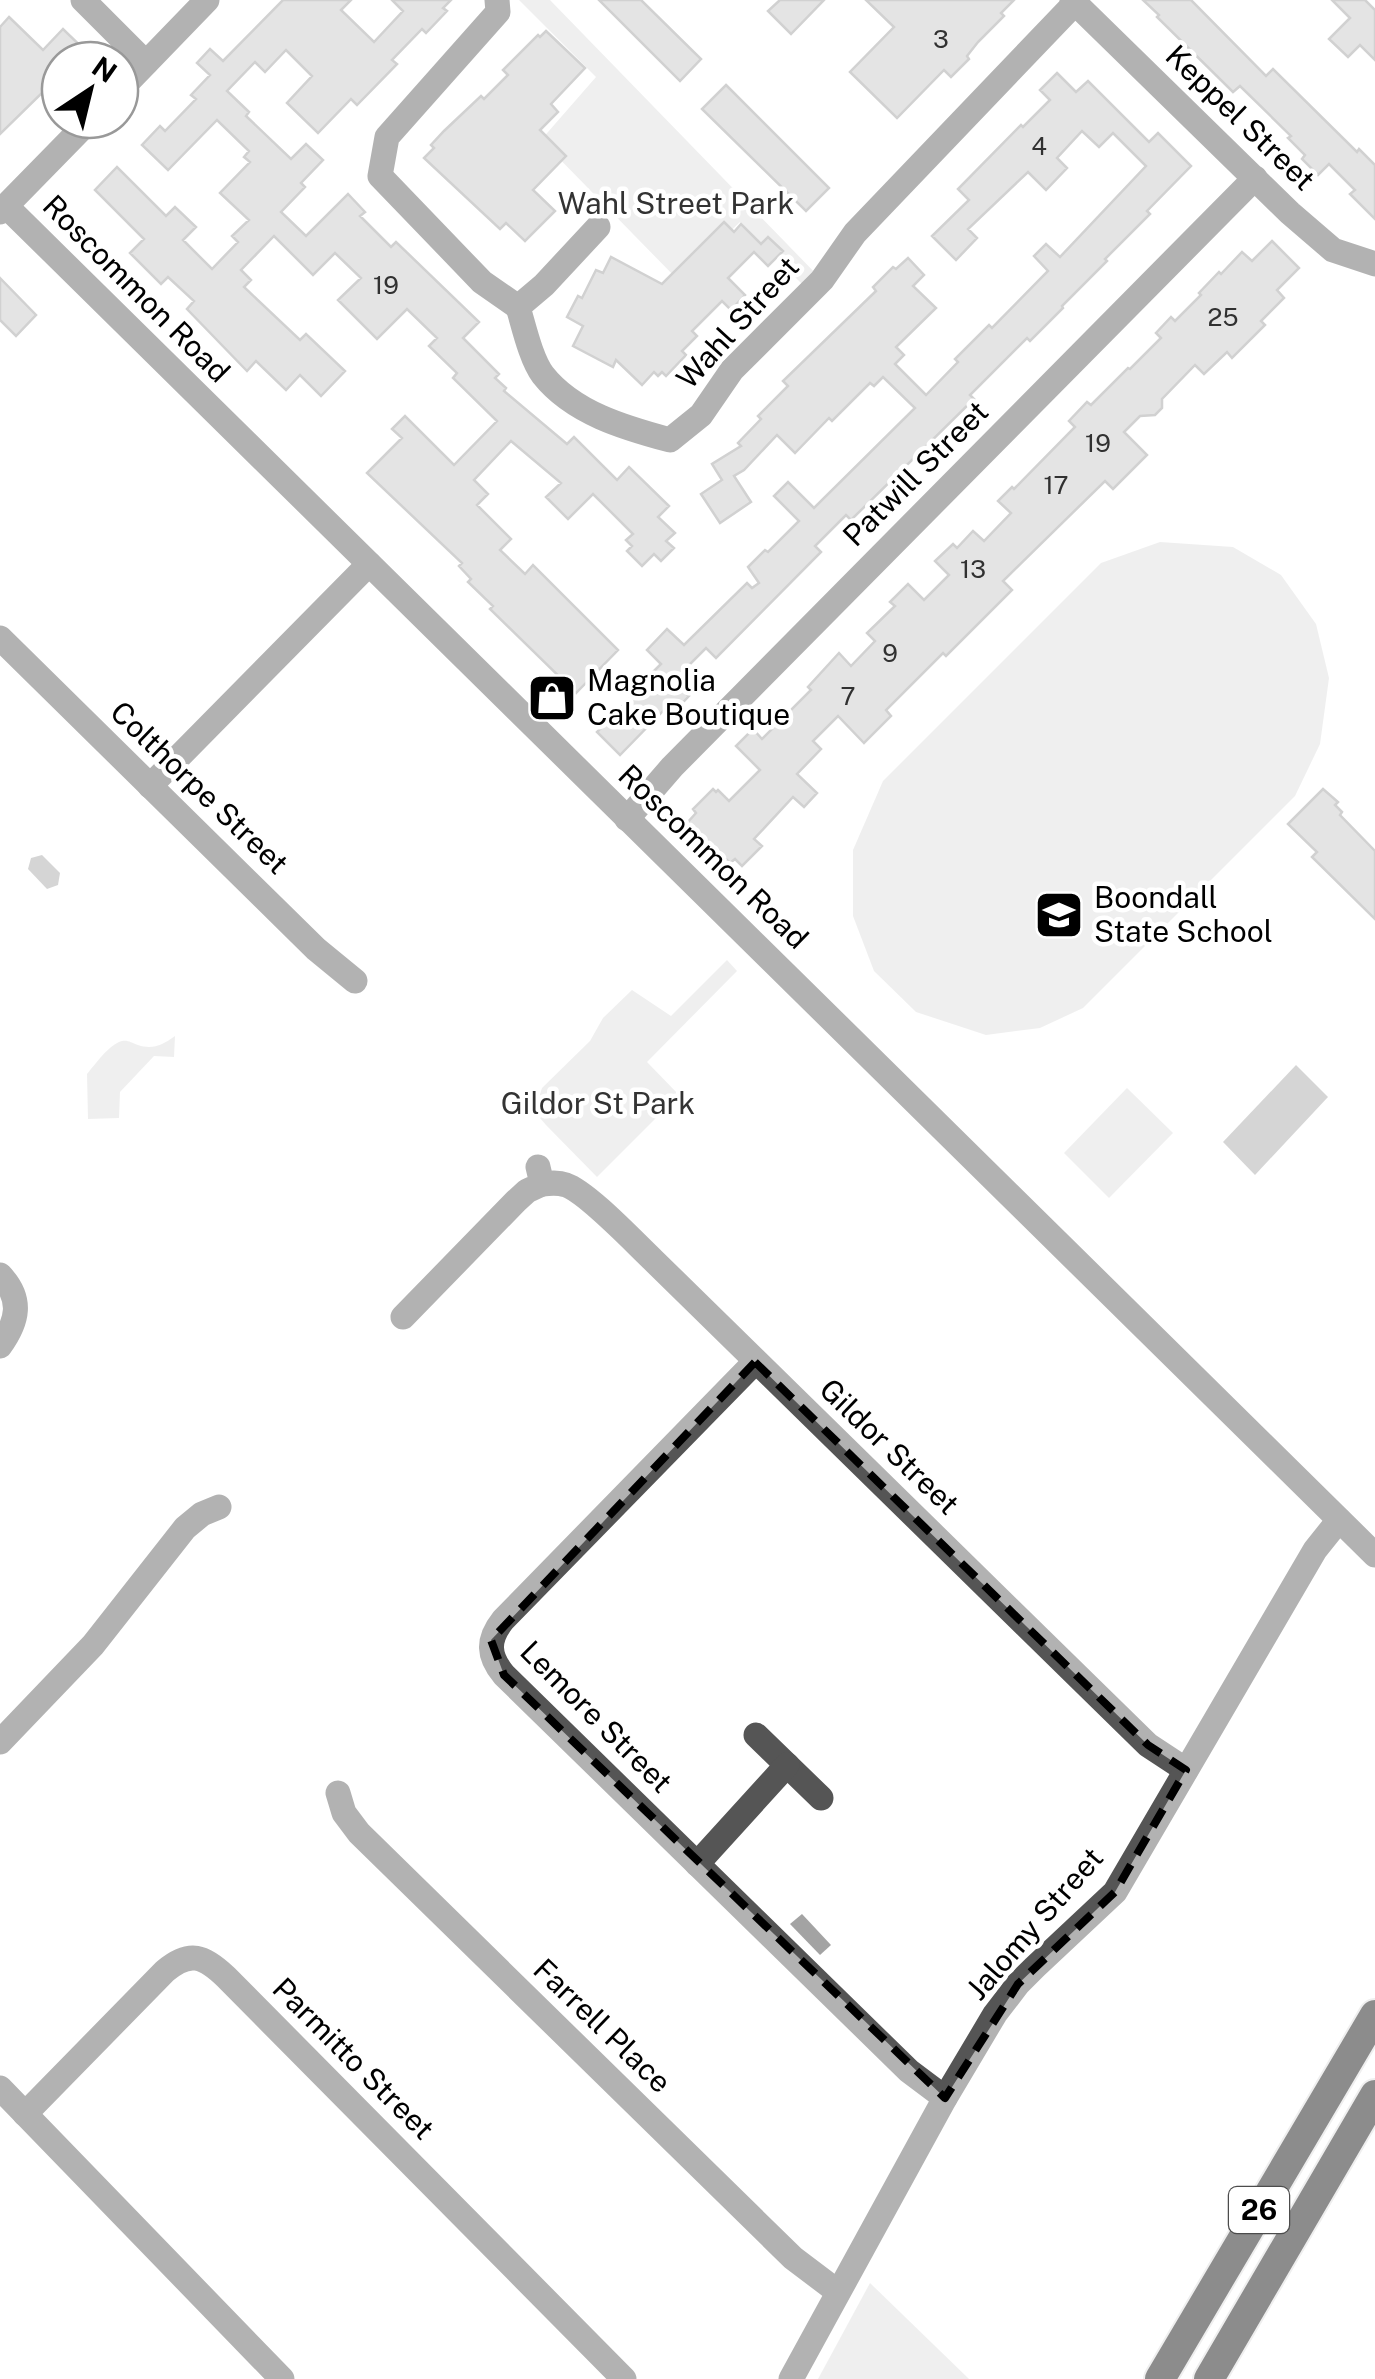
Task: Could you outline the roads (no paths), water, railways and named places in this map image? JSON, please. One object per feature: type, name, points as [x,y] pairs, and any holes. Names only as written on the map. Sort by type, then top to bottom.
[{"type":"highway","name":"26","points":[[1160,2379],[1375,2014]]},
{"type":"highway","name":"26","points":[[1209,2379],[1375,2095]]},
{"type":"street","points":[[83,0],[146,63]]},
{"type":"street","points":[[140,69],[208,0]]},
{"type":"street","points":[[497,0],[498,12],[387,137],[380,176],[482,282],[518,307],[598,227]]},
{"type":"street","name":"Wahl Street","points":[[518,307],[542,374],[574,404],[624,428],[670,440],[701,415],[732,370],[822,280],[855,233],[1073,2]]},
{"type":"street","name":"Keppel Street","points":[[1073,2],[1290,213],[1333,250],[1375,264]]},
{"type":"street","points":[[3,209],[70,140]]},
{"type":"street","name":"Patwill Street","points":[[627,819],[672,768],[1255,178]]},
{"type":"street","name":"Roscommon Road","points":[[3,209],[1375,1555]]},
{"type":"street","points":[[150,786],[369,564]]},
{"type":"street","name":"Colthorpe Street","points":[[0,638],[316,949],[355,981]]},
{"type":"street","name":"Gildor Street","points":[[403,1317],[540,1176],[578,1191],[1148,1745],[1186,1770]]},
{"type":"street","points":[[0,1275],[13,1291],[16,1310],[14,1322],[0,1346]]},
{"type":"street","name":"Lemore Street","points":[[755,1362],[503,1620],[491,1640],[491,1654],[504,1675],[697,1864],[909,2071],[945,2098]]},
{"type":"street","points":[[0,1742],[93,1645],[185,1528],[219,1507]]},
{"type":"street","name":"Jalomy Street","points":[[791,2379],[995,2014],[1018,1984],[1115,1892],[1316,1550],[1339,1520]]},
{"type":"street","points":[[756,1735],[822,1798]]},
{"type":"street","points":[[697,1864],[787,1765]]},
{"type":"street","name":"Farrell Place","points":[[338,1793],[344,1813],[359,1834],[793,2258],[838,2292]]},
{"type":"street","name":"Parmitto Street","points":[[25,2114],[166,1971],[182,1960],[202,1959],[226,1976],[624,2379]]},
{"type":"street","points":[[0,2088],[282,2379]]},
{"type":"place","name":"Magnolia Cake Boutique","points":[[552,698]]},
{"type":"place","name":"Boondall State School","points":[[1059,915]]},
{"type":"park label","name":"Wahl Street Park","points":[[676,204]]},
{"type":"park label","name":"Gildor St Park","points":[[598,1104]]}]
